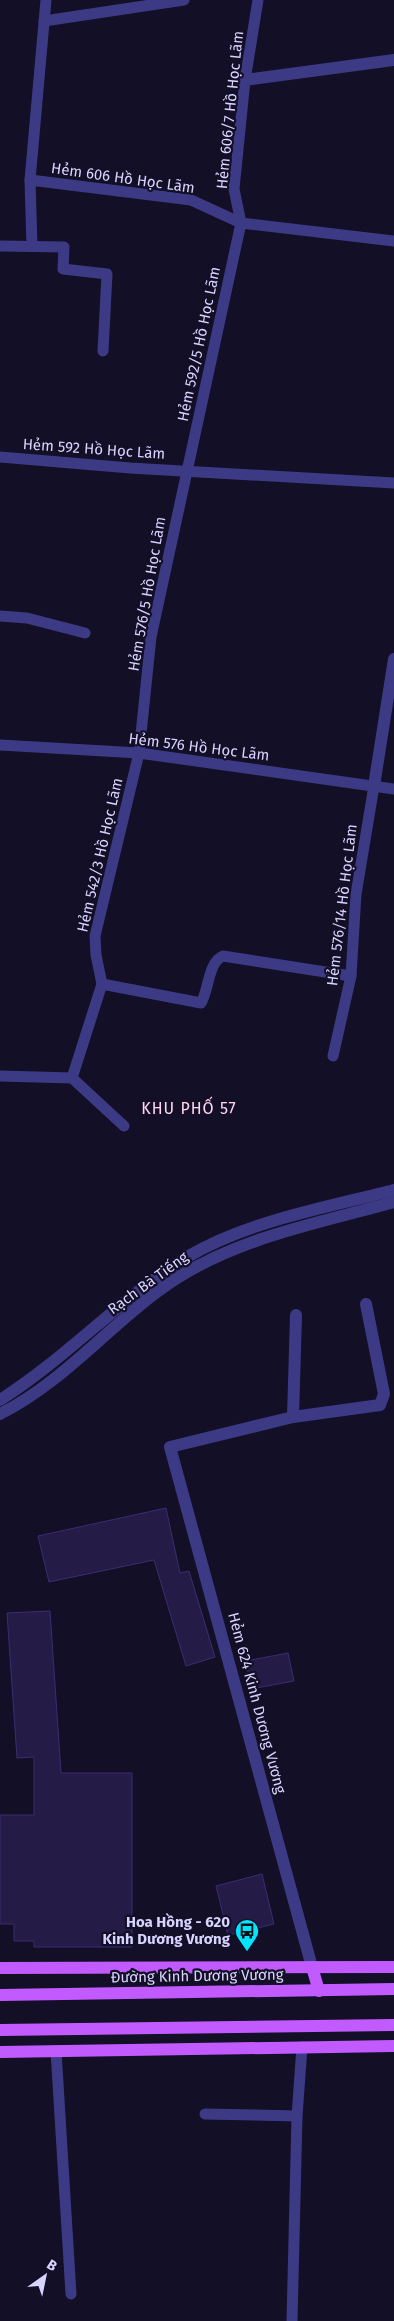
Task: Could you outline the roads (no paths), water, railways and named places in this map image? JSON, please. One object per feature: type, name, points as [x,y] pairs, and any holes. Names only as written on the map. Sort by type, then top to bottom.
[{"type":"main road","points":[[204,1967],[206,1991]]},
{"type":"main road","points":[[312,1967],[319,1991]]},
{"type":"main road","name":"Đường Kinh Dương Vương","points":[[0,1968],[394,1967]]},
{"type":"main road","name":"Đường Kinh Dương Vương","points":[[0,1995],[394,1989]]},
{"type":"main road","points":[[0,2030],[394,2025]]},
{"type":"main road","points":[[0,2052],[394,2046]]},
{"type":"street","points":[[245,80],[394,60]]},
{"type":"street","points":[[374,786],[394,659]]},
{"type":"street","name":"Rạch Bà Tiếng","points":[[0,1400],[74,1346],[147,1285],[191,1255],[222,1240],[262,1225],[394,1190]]},
{"type":"street","name":"Rạch Bà Tiếng","points":[[0,1414],[51,1380],[148,1299],[197,1265],[234,1248],[265,1237],[394,1202]]},
{"type":"street","points":[[296,1315],[293,1417],[380,1405],[382,1402],[384,1394],[366,1304]]},
{"type":"street","name":"Hẻm 624 Kinh Dương Vương","points":[[293,1417],[170,1447],[312,1967]]},
{"type":"lane","points":[[30,180],[46,0]]},
{"type":"lane","points":[[44,21],[184,0]]},
{"type":"lane","name":"Hẻm 606/7 Hồ Học Lãm","points":[[241,223],[234,189],[245,80],[258,0]]},
{"type":"lane","name":"Hẻm 606 Hồ Học Lãm","points":[[32,246],[30,180],[191,200],[241,223],[394,241]]},
{"type":"lane","name":"Hẻm 592/5 Hồ Học Lãm","points":[[186,471],[241,223]]},
{"type":"lane","points":[[0,246],[64,247],[63,269],[107,274],[103,351]]},
{"type":"lane","name":"Hẻm 592 Hồ Học Lãm","points":[[0,457],[186,471],[394,483]]},
{"type":"lane","name":"Hẻm 576/5 Hồ Học Lãm","points":[[138,753],[151,637],[186,471]]},
{"type":"lane","points":[[0,616],[27,618],[85,634]]},
{"type":"lane","name":"Hẻm 576 Hồ Học Lãm","points":[[0,745],[138,753],[394,789]]},
{"type":"lane","name":"Hẻm 542/3 Hồ Học Lãm","points":[[72,1078],[102,984],[96,955],[95,936],[138,753]]},
{"type":"lane","name":"Hẻm 576/14 Hồ Học Lãm","points":[[333,1056],[351,976],[356,894],[374,786]]},
{"type":"lane","points":[[102,984],[201,1003],[206,995],[214,964],[217,958],[223,956],[351,976]]},
{"type":"lane","points":[[0,1076],[72,1078],[124,1126]]},
{"type":"lane","points":[[292,2321],[297,2116],[302,2047]]},
{"type":"lane","points":[[56,2051],[71,2294]]},
{"type":"lane","points":[[205,2114],[297,2116]]},
{"type":"place","name":"Hoa Hồng - 620 Kinh Dương Vương","points":[[247,1952]]},
{"type":"district","name":"KHU PHỐ 57","points":[[189,1108]]}]
